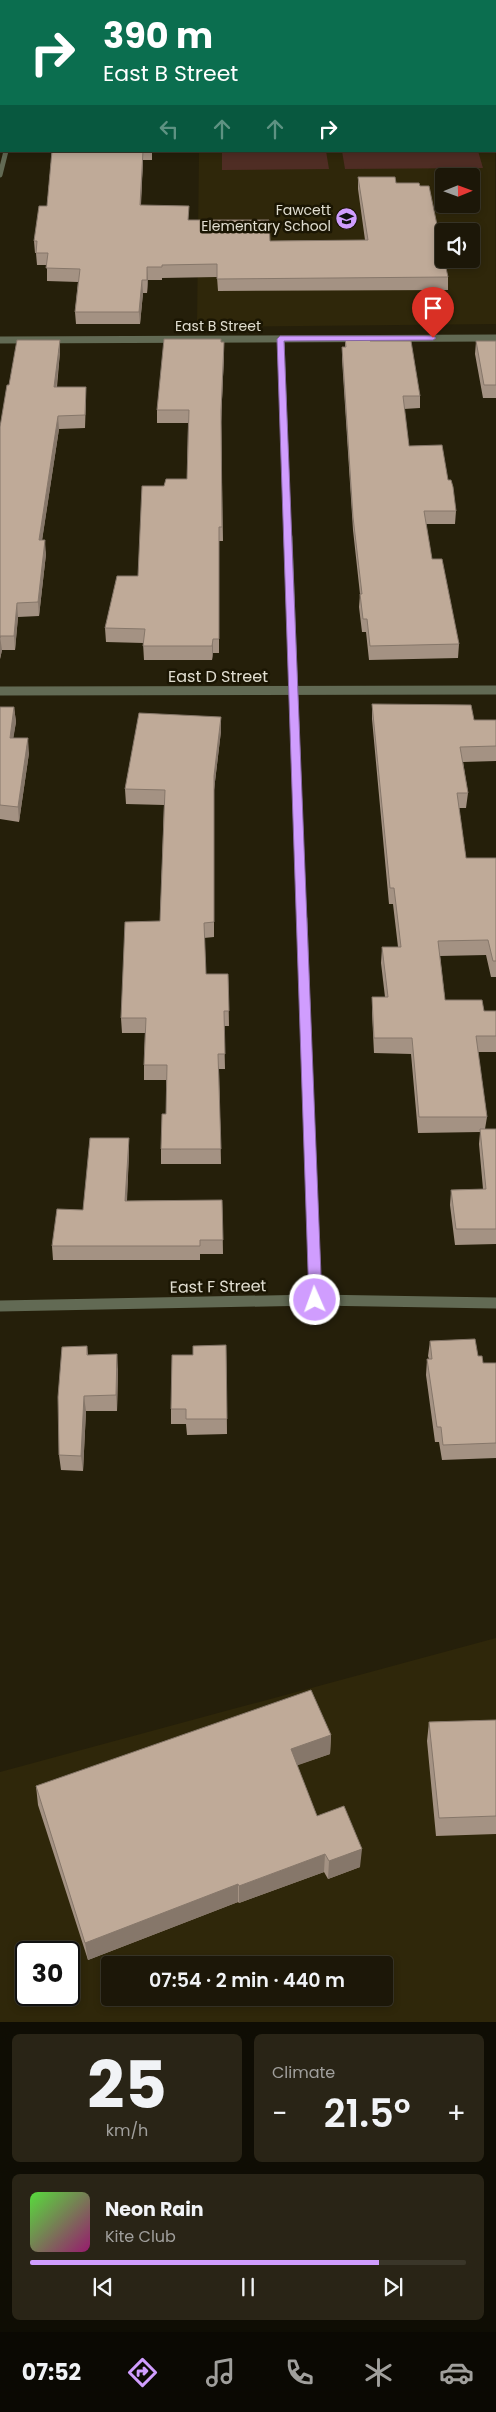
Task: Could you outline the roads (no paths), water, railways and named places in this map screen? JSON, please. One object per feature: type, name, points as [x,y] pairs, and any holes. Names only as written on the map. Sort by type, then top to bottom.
[{"type":"street","points":[[0,175],[6,152]]},
{"type":"street","name":"East B Street","points":[[0,340],[496,338]]},
{"type":"street","points":[[280,339],[315,1300]]},
{"type":"street","name":"East D Street","points":[[0,690],[294,692],[496,690]]},
{"type":"street","name":"East F Street","points":[[0,1306],[315,1300],[496,1303]]},
{"type":"place","name":"Fawcett Elementary School","points":[[347,218]]}]
